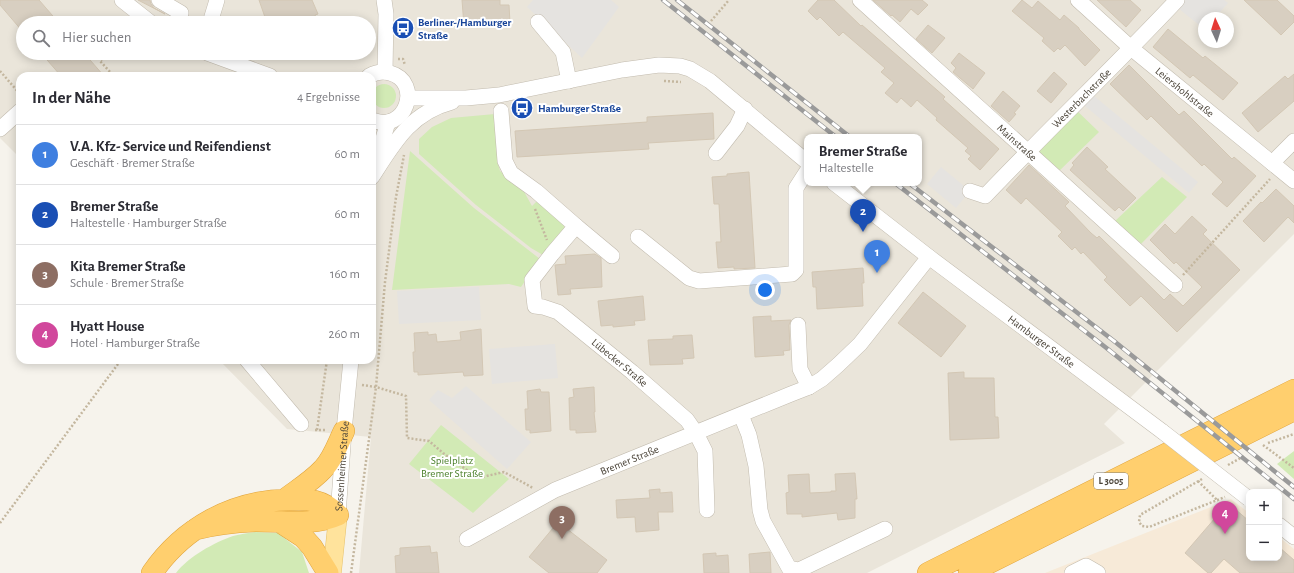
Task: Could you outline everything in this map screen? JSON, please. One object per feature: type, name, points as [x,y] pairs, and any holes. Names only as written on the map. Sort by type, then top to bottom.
[{"type":"highway","name":"L 3005","points":[[928,573],[1294,390]]},
{"type":"highway","name":"L 3005","points":[[969,573],[1294,410]]},
{"type":"highway","points":[[284,500],[315,478],[324,468],[333,455],[344,431]]},
{"type":"highway","points":[[152,573],[168,551],[181,539],[209,520],[231,510],[244,506],[284,500],[303,500],[318,502],[332,508],[338,515],[319,520],[231,522],[196,529]]},
{"type":"highway","points":[[280,522],[303,537],[312,547],[328,573]]},
{"type":"main road","name":"Sossenheimer Straße","points":[[332,573],[338,515]]},
{"type":"street","points":[[159,0],[180,12]]},
{"type":"street","points":[[212,16],[217,0]]},
{"type":"street","points":[[384,0],[386,14],[385,72]]},
{"type":"street","name":"Mainstraße","points":[[860,0],[1175,284]]},
{"type":"street","name":"Leiershohlstraße","points":[[1078,0],[1131,48],[1294,181]]},
{"type":"street","name":"Westerbachstraße","points":[[970,191],[985,196],[1131,48],[1176,0]]},
{"type":"street","points":[[124,1],[142,16]]},
{"type":"street","points":[[538,22],[563,52],[569,81]]},
{"type":"street","points":[[221,60],[245,72]]},
{"type":"street","points":[[408,98],[466,98],[499,94],[622,70],[659,65],[680,66],[690,69],[710,81],[804,159]]},
{"type":"street","points":[[376,73],[385,72],[393,74],[404,83],[408,90],[407,106],[396,119],[388,122],[376,121]]},
{"type":"street","points":[[376,171],[400,136],[419,116],[440,105],[466,98]]},
{"type":"street","points":[[716,153],[737,126],[745,109]]},
{"type":"street","points":[[501,111],[505,161],[511,172],[536,191],[612,256]]},
{"type":"street","points":[[0,129],[16,115]]},
{"type":"street","points":[[376,163],[388,122]]},
{"type":"street","points":[[1275,166],[1294,141]]},
{"type":"street","points":[[638,237],[689,278],[699,282],[792,274],[796,270],[796,188],[804,176]]},
{"type":"street","name":"Hamburger Straße","points":[[838,186],[929,257],[1163,432],[1243,495]]},
{"type":"street","points":[[552,254],[576,226]]},
{"type":"street","name":"Lübecker Straße","points":[[552,254],[532,280],[535,306],[558,312],[632,372],[687,420],[696,432],[705,451],[707,510]]},
{"type":"street","name":"Bremer Straße","points":[[467,539],[562,487],[809,387],[822,379],[860,344],[929,257]]},
{"type":"street","points":[[798,325],[800,369],[809,387]]},
{"type":"street","points":[[250,364],[301,424]]},
{"type":"street","name":"Sossenheimer Straße","points":[[338,515],[351,364]]},
{"type":"street","points":[[740,415],[749,435],[756,466],[760,510],[763,521],[789,568],[799,570],[885,529]]},
{"type":"street","points":[[1282,528],[1294,538]]},
{"type":"street","points":[[1072,573],[1086,566],[1098,573]]},
{"type":"path","points":[[711,21],[729,0]]},
{"type":"path","points":[[101,60],[100,61],[111,72]]},
{"type":"path","points":[[0,72],[16,90]]},
{"type":"path","points":[[351,573],[376,387],[396,197],[404,151]]},
{"type":"path","points":[[1175,284],[1275,166]]},
{"type":"path","points":[[536,191],[534,207],[552,254]]},
{"type":"path","points":[[0,523],[118,364]]},
{"type":"path","points":[[317,430],[326,364]]},
{"type":"path","points":[[376,387],[406,396],[407,438],[429,441],[478,478],[504,472],[534,489],[542,497]]},
{"type":"path","points":[[301,424],[310,430],[344,431]]},
{"type":"path","points":[[1257,449],[1263,445],[1294,434]]},
{"type":"path","points":[[1263,445],[1294,468]]},
{"type":"path","points":[[1224,467],[1250,452]]},
{"type":"path","points":[[1204,477],[1140,515],[1139,522],[1142,526],[1149,528],[1218,501],[1243,495]]},
{"type":"path","points":[[1198,481],[1218,501]]},
{"type":"shaded area","points":[[0,0],[1294,0],[1294,234],[1104,424],[1125,443],[867,573],[359,573],[371,437],[287,429],[223,364],[376,364],[376,72],[16,72],[16,154],[0,138]]},
{"type":"shaded area","points":[[533,0],[611,0],[619,7],[582,58],[527,7]]},
{"type":"shaded area","points":[[1185,0],[1224,0],[1228,3],[1220,12],[1198,12],[1198,24],[1178,8]]},
{"type":"shaded area","points":[[1088,91],[1198,182],[1189,193],[1079,101]]},
{"type":"shaded area","points":[[941,167],[970,191],[956,208],[927,184]]},
{"type":"shaded area","points":[[479,287],[481,320],[399,324],[397,291]]},
{"type":"shaded area","points":[[555,344],[558,378],[492,384],[489,349]]},
{"type":"shaded area","points":[[466,386],[531,442],[507,469],[429,400],[438,390],[452,398]]},
{"type":"shaded area","points":[[1231,499],[1246,511],[1246,561],[1282,561],[1282,539],[1294,549],[1294,573],[1045,573]]},
{"type":"green space","points":[[379,85],[389,85],[395,91],[395,101],[389,107],[379,107],[376,104],[376,88]]},
{"type":"green space","points":[[1073,107],[1099,132],[1055,175],[1028,151]]},
{"type":"green space","points":[[495,114],[498,163],[500,171],[522,188],[532,206],[538,200],[565,222],[564,229],[543,255],[531,248],[476,205],[419,154],[419,139],[432,127],[451,118]]},
{"type":"green space","points":[[410,151],[474,208],[540,259],[521,287],[509,284],[392,290]]},
{"type":"green space","points":[[1162,177],[1187,197],[1141,244],[1115,221]]},
{"type":"green space","name":"Spielplatz Bremer Straße","points":[[441,425],[509,479],[473,513],[409,464]]},
{"type":"green space","points":[[1294,451],[1294,479],[1277,464]]},
{"type":"green space","points":[[255,532],[278,533],[302,552],[309,573],[176,573],[187,561],[210,546],[233,536]]},
{"type":"building","points":[[0,0],[39,0],[53,16],[16,16],[16,24],[0,5]]},
{"type":"building","points":[[138,0],[150,0],[154,8],[165,14]]},
{"type":"building","points":[[259,0],[312,0],[318,14],[315,16],[265,16]]},
{"type":"building","points":[[462,0],[500,0],[500,5],[509,5],[510,23],[464,26]]},
{"type":"building","points":[[818,0],[834,0],[861,26],[862,25],[945,97],[943,99],[999,149],[980,170],[968,159],[971,156],[965,151],[968,148],[936,120],[937,118],[917,100],[911,107],[901,98],[897,103],[885,93],[894,83],[881,72],[885,68],[843,32],[839,36],[820,17],[817,20],[808,11]]},
{"type":"building","points":[[873,0],[922,0],[928,5],[918,15],[911,9],[900,22]]},
{"type":"building","points":[[1022,0],[1032,8],[1038,1],[1060,20],[1064,15],[1100,50],[1085,66],[1065,45],[1060,50],[1058,48],[1054,52],[1042,41],[1044,38],[1012,11]]},
{"type":"building","points":[[1097,0],[1130,0],[1141,10],[1126,27]]},
{"type":"building","points":[[1244,0],[1277,0],[1294,16],[1294,22],[1281,35]]},
{"type":"building","points":[[928,25],[945,38],[932,53],[916,39]]},
{"type":"building","points":[[1168,29],[1203,58],[1205,56],[1238,83],[1223,100],[1193,75],[1190,78],[1153,47]]},
{"type":"building","points":[[959,53],[985,73],[973,89],[953,72],[956,68],[951,63]]},
{"type":"building","points":[[47,60],[90,60],[101,72],[58,72]]},
{"type":"building","points":[[1129,65],[1179,115],[1184,111],[1232,159],[1234,157],[1256,176],[1227,207],[1212,194],[1223,182],[1204,164],[1202,166],[1151,116],[1147,120],[1110,84]]},
{"type":"building","points":[[1054,72],[1067,84],[1051,103],[1037,91]]},
{"type":"building","points":[[1294,74],[1294,101],[1258,132],[1242,113],[1285,76],[1288,79]]},
{"type":"building","points":[[1003,91],[1020,106],[1014,113],[1016,114],[1009,122],[991,106]]},
{"type":"building","points":[[713,113],[714,139],[648,143],[649,149],[517,157],[515,131],[647,122],[647,117]]},
{"type":"building","points":[[1087,147],[1108,167],[1105,169],[1136,198],[1123,211],[1119,207],[1115,211],[1070,170],[1074,165],[1072,163]]},
{"type":"building","points":[[1029,165],[1069,202],[1065,206],[1091,233],[1097,238],[1099,236],[1164,300],[1170,294],[1183,306],[1202,287],[1176,262],[1174,264],[1150,240],[1165,224],[1175,234],[1192,216],[1207,230],[1203,234],[1240,270],[1177,332],[1141,296],[1130,306],[1104,280],[1107,277],[1083,252],[1081,254],[1075,247],[1072,250],[1058,236],[1062,232],[1026,198],[1021,204],[1006,190]]},
{"type":"building","points":[[749,172],[755,268],[718,268],[716,242],[721,242],[719,204],[714,204],[712,177]]},
{"type":"building","points":[[1276,189],[1294,206],[1294,223],[1288,217],[1264,242],[1243,221]]},
{"type":"building","points":[[595,254],[601,258],[602,287],[570,289],[571,294],[558,295],[555,265],[566,264],[565,256]]},
{"type":"building","points":[[863,268],[863,306],[817,309],[816,287],[813,287],[812,272]]},
{"type":"building","points":[[923,292],[966,326],[941,357],[898,323]]},
{"type":"building","points":[[643,296],[645,320],[634,321],[635,325],[613,327],[613,325],[601,326],[598,301]]},
{"type":"building","points":[[771,316],[771,321],[791,320],[789,325],[790,350],[783,351],[784,355],[755,357],[753,317]]},
{"type":"building","points":[[481,329],[483,375],[464,376],[463,372],[418,375],[418,372],[414,372],[414,333],[428,332],[428,335],[436,334],[437,342],[461,340],[460,332]]},
{"type":"building","points":[[692,335],[694,358],[682,359],[683,364],[650,365],[648,340],[673,339],[673,336]]},
{"type":"building","points":[[964,372],[964,378],[994,378],[995,417],[998,417],[999,438],[950,440],[948,373]]},
{"type":"building","points":[[594,387],[596,432],[576,433],[576,430],[570,430],[569,398],[574,397],[573,389]]},
{"type":"building","points":[[540,389],[541,392],[549,392],[551,431],[530,433],[530,430],[526,430],[525,409],[528,409],[527,391]]},
{"type":"building","points":[[855,473],[857,499],[855,499],[855,518],[838,520],[837,513],[802,517],[802,514],[787,514],[786,493],[789,492],[788,475],[809,474],[810,493],[836,491],[835,474]]},
{"type":"building","points":[[660,489],[660,493],[672,492],[673,512],[658,512],[659,530],[636,532],[635,517],[617,518],[616,500],[650,498],[649,490]]},
{"type":"building","points":[[1228,503],[1246,518],[1246,561],[1282,561],[1282,550],[1294,560],[1294,573],[1240,573],[1224,559],[1211,573],[1208,573],[1185,553]]},
{"type":"building","points":[[558,522],[607,560],[597,573],[549,573],[529,557]]},
{"type":"building","points":[[430,546],[431,553],[437,552],[439,573],[396,573],[395,556],[400,555],[400,548]]},
{"type":"building","points":[[770,552],[771,573],[750,573],[749,554]]},
{"type":"building","points":[[716,553],[716,556],[728,555],[729,573],[704,573],[703,554]]},
{"type":"railway","points":[[663,0],[832,134]]},
{"type":"railway","points":[[677,0],[846,134]]},
{"type":"railway","points":[[899,186],[1109,350],[1294,499]]},
{"type":"railway","points":[[913,186],[1114,341],[1294,487]]},
{"type":"place","name":"Berliner-/Hamburger Straße","points":[[403,28]]},
{"type":"place","name":"Hamburger Straße","points":[[522,108]]},
{"type":"place","name":"Bremer Straße","points":[[863,232]]},
{"type":"place","name":"V.A. Kfz- Service und Reifendienst","points":[[877,273]]},
{"type":"place","name":"Hyatt House","points":[[1225,534]]},
{"type":"place","name":"Kita Bremer Straße","points":[[562,539]]}]
